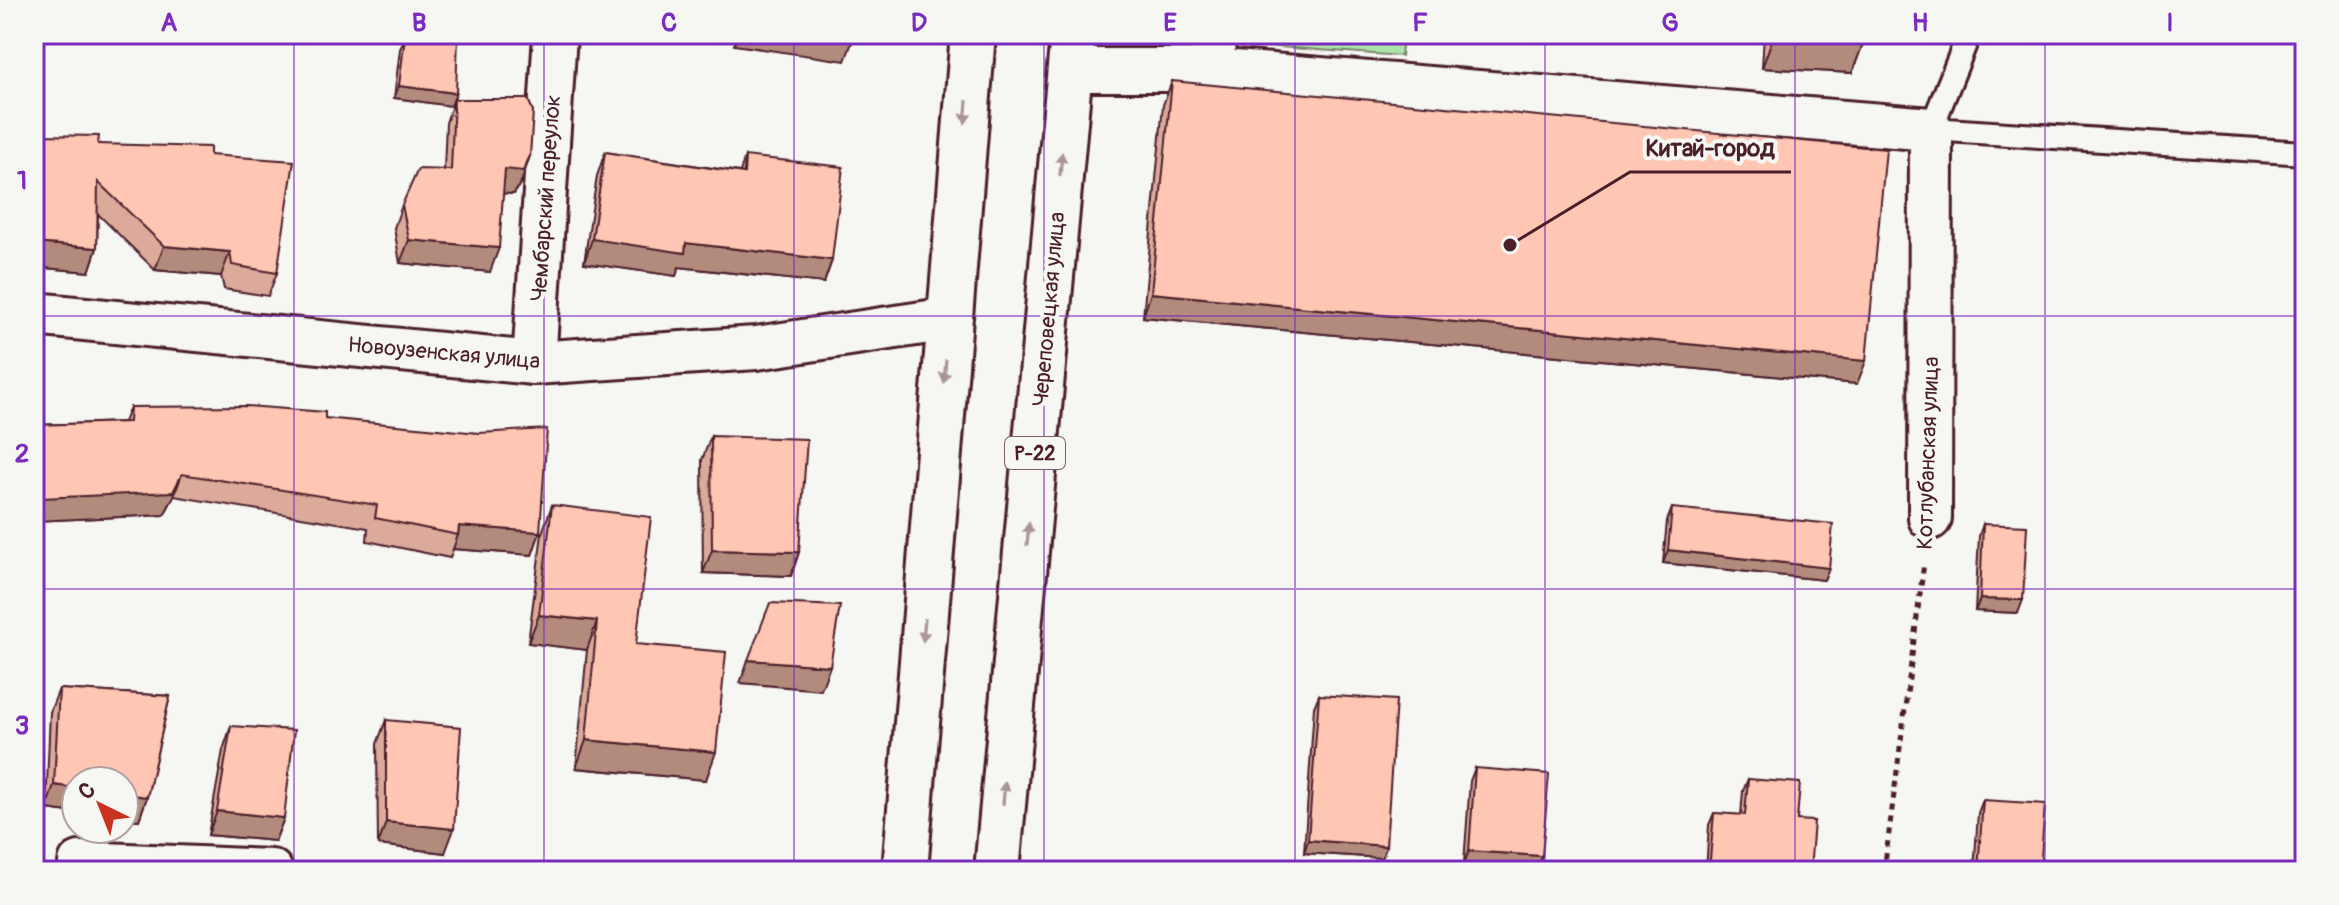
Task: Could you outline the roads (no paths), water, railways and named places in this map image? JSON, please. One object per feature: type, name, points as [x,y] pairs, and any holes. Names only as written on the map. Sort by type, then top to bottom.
[{"type":"highway","points":[[905,871],[973,34]]},
{"type":"highway","name":"Череповецкая улица","points":[[997,871],[1071,52]]},
{"type":"street","name":"Чембарский переулок","points":[[534,363],[555,34]]},
{"type":"street","points":[[1071,52],[1213,52],[1931,129]]},
{"type":"street","name":"Котлубанская улица","points":[[1930,518],[1931,129]]},
{"type":"street","name":"Новоузенская улица","points":[[34,314],[534,363],[756,348],[949,319]]},
{"type":"street","points":[[80,863],[271,871]]},
{"type":"lane","points":[[1969,34],[1931,129],[2305,153]]},
{"type":"place","name":"Китай-город","points":[[1510,245]]}]
